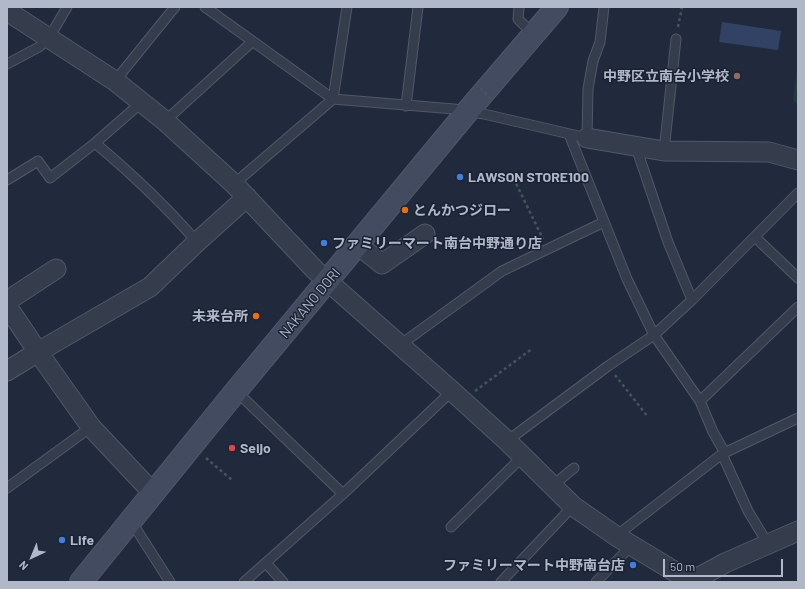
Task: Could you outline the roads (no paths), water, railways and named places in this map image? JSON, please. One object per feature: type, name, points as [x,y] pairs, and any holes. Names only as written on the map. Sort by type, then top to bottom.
[{"type":"main road","name":"NAKANO DORI","points":[[87,579],[153,493],[236,391],[467,112],[557,7]]},
{"type":"street","points":[[7,11],[115,81],[142,102],[241,190],[328,281],[458,396],[507,441],[573,506],[624,541],[691,582],[725,563],[768,544],[797,535]]},
{"type":"street","points":[[578,136],[664,151],[769,152],[798,160]]},
{"type":"street","points":[[7,371],[150,287],[197,242],[241,190]]},
{"type":"street","points":[[358,245],[382,264],[425,234]]},
{"type":"street","points":[[7,301],[56,269]]},
{"type":"street","points":[[7,306],[91,427],[153,493]]},
{"type":"lane","points":[[7,64],[40,47],[49,38],[68,7]]},
{"type":"lane","points":[[115,81],[176,7]]},
{"type":"lane","points":[[205,7],[333,100],[454,109],[484,114],[578,136]]},
{"type":"lane","points":[[241,190],[333,100],[347,7]]},
{"type":"lane","points":[[406,106],[418,7]]},
{"type":"lane","points":[[519,7],[518,19],[533,34]]},
{"type":"lane","points":[[604,7],[600,42],[593,61],[578,136],[604,222],[627,279],[654,335],[700,400],[748,511],[768,544]]},
{"type":"lane","points":[[664,151],[676,39]]},
{"type":"lane","points":[[165,122],[252,42]]},
{"type":"lane","points":[[7,180],[38,161],[50,178],[96,143],[142,102]]},
{"type":"lane","points":[[96,143],[132,174],[177,219],[197,242]]},
{"type":"lane","points":[[638,147],[638,153],[668,242],[692,300]]},
{"type":"lane","points":[[507,441],[608,366],[654,335],[692,300],[798,193]]},
{"type":"lane","points":[[400,345],[502,270],[604,222]]},
{"type":"lane","points":[[755,237],[798,278]]},
{"type":"lane","points":[[700,400],[798,307]]},
{"type":"lane","points":[[236,391],[343,494]]},
{"type":"lane","points":[[244,582],[343,494],[458,396]]},
{"type":"lane","points":[[596,582],[624,541],[723,454],[798,418]]},
{"type":"lane","points":[[7,488],[91,427]]},
{"type":"lane","points":[[451,527],[522,456]]},
{"type":"lane","points":[[552,486],[574,468]]},
{"type":"lane","points":[[502,582],[573,506]]},
{"type":"lane","points":[[131,521],[170,582]]},
{"type":"lane","points":[[266,562],[283,582]]},
{"type":"water","points":[[722,22],[781,31],[778,50],[719,42]]},
{"type":"place","name":"中野区立南台小学校","points":[[737,76]]},
{"type":"place","name":"LAWSON STORE100","points":[[460,177]]},
{"type":"place","name":"とんかつジロー","points":[[405,210]]},
{"type":"place","name":"ファミリーマート南台中野通り店","points":[[324,243]]},
{"type":"place","name":"未来台所","points":[[256,316]]},
{"type":"place","name":"Seijo","points":[[232,448]]},
{"type":"place","name":"Life","points":[[62,540]]},
{"type":"place","name":"ファミリーマート中野南台店","points":[[633,565]]}]
